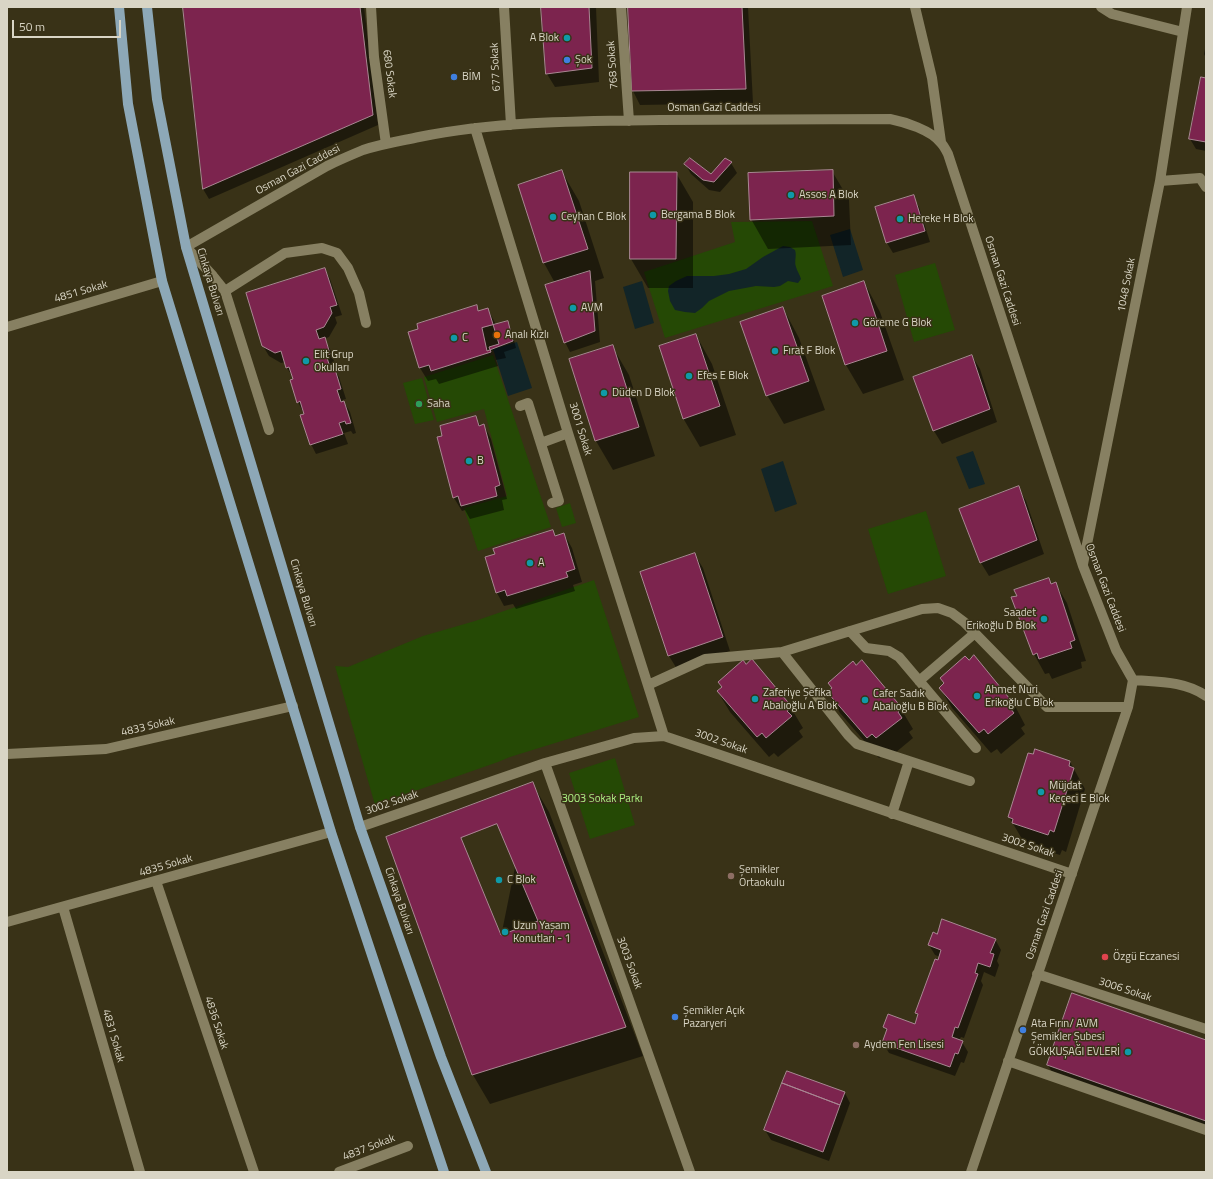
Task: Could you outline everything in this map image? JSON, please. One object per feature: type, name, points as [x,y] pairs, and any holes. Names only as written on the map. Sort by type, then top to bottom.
[{"type":"main road","points":[[119,7],[128,104],[162,281],[331,832],[444,1172]]},
{"type":"main road","name":"Cinkaya Bulvarı","points":[[147,7],[157,98],[186,247],[360,827],[441,1057],[486,1172]]},
{"type":"street","name":"680 Sokak","points":[[371,7],[374,57],[386,144]]},
{"type":"street","name":"677 Sokak","points":[[504,7],[511,125]]},
{"type":"street","name":"768 Sokak","points":[[621,7],[629,121]]},
{"type":"street","points":[[915,7],[932,78],[940,142]]},
{"type":"street","points":[[1101,7],[1112,14],[1183,32]]},
{"type":"street","name":"1048 Sokak","points":[[1083,566],[1160,181],[1187,7]]},
{"type":"street","name":"Osman Gazi Caddesi","points":[[186,247],[327,166],[364,150],[433,134],[475,128],[539,123],[629,121],[890,119],[919,128],[932,135],[940,142],[948,154],[1083,566],[1116,650],[1133,680],[1128,708],[971,1172]]},
{"type":"street","name":"3001 Sokak","points":[[475,128],[568,433],[664,736]]},
{"type":"street","points":[[1160,181],[1203,175],[1206,187]]},
{"type":"street","points":[[186,247],[225,291],[269,430]]},
{"type":"street","points":[[225,291],[285,253],[322,248],[337,253],[348,268],[359,293],[366,323]]},
{"type":"street","name":"4851 Sokak","points":[[7,327],[162,281]]},
{"type":"street","points":[[520,406],[528,403],[559,501],[552,503]]},
{"type":"street","points":[[541,443],[568,433]]},
{"type":"street","points":[[648,685],[705,659],[782,652],[922,609],[938,608],[952,613],[964,622],[1046,707],[1128,708]]},
{"type":"street","points":[[850,631],[866,648],[889,651],[898,657],[976,748]]},
{"type":"street","points":[[919,681],[975,633]]},
{"type":"street","points":[[782,652],[848,736],[857,744],[970,780]]},
{"type":"street","points":[[1133,680],[1188,686],[1206,696]]},
{"type":"street","name":"4833 Sokak","points":[[7,754],[106,749],[293,706]]},
{"type":"street","name":"3002 Sokak","points":[[360,827],[545,763],[634,738],[664,736],[1072,874]]},
{"type":"street","points":[[892,814],[909,761]]},
{"type":"street","name":"3003 Sokak","points":[[545,763],[690,1172]]},
{"type":"street","name":"4835 Sokak","points":[[7,922],[331,832]]},
{"type":"street","name":"4836 Sokak","points":[[156,881],[254,1172]]},
{"type":"street","name":"4831 Sokak","points":[[63,907],[140,1172]]},
{"type":"street","name":"3006 Sokak","points":[[1037,974],[1206,1029]]},
{"type":"street","points":[[1008,1061],[1206,1130]]},
{"type":"street","name":"4837 Sokak","points":[[339,1172],[408,1146]]},
{"type":"green space","points":[[812,221],[833,286],[665,338],[644,272],[735,242],[731,222]]},
{"type":"green space","points":[[935,263],[955,330],[914,342],[895,275]]},
{"type":"green space","points":[[493,355],[551,527],[478,551],[464,508],[507,496],[484,409],[437,422],[424,377]]},
{"type":"green space","name":"Saha","points":[[422,378],[434,420],[415,424],[403,383]]},
{"type":"green space","points":[[570,503],[576,523],[562,527],[556,508]]},
{"type":"green space","points":[[926,511],[946,576],[888,594],[868,529]]},
{"type":"green space","points":[[594,580],[639,717],[510,757],[375,805],[335,666],[348,667],[423,636],[475,621]]},
{"type":"green space","name":"3003 Sokak Parkı","points":[[615,758],[635,825],[590,839],[569,773]]},
{"type":"water","points":[[850,229],[863,270],[843,277],[830,235]]},
{"type":"water","points":[[783,246],[790,247],[795,250],[795,265],[801,279],[798,283],[788,281],[780,286],[756,286],[729,291],[709,301],[695,313],[675,310],[670,301],[668,291],[669,286],[676,281],[687,276],[714,276],[729,274],[746,269],[763,257]]},
{"type":"water","points":[[642,281],[654,323],[635,329],[623,287]]},
{"type":"water","points":[[517,342],[532,388],[508,396],[493,349]]},
{"type":"water","points":[[973,451],[985,484],[969,489],[956,457]]},
{"type":"water","points":[[783,461],[797,504],[775,512],[761,469]]},
{"type":"building","points":[[183,7],[360,7],[373,115],[203,189]]},
{"type":"building","name":"A Blok","points":[[541,7],[589,7],[592,68],[546,74]]},
{"type":"building","points":[[628,7],[742,7],[746,89],[632,91]]},
{"type":"building","points":[[1201,77],[1206,78],[1206,142],[1189,139]]},
{"type":"building","points":[[690,158],[711,174],[725,158],[732,162],[714,182],[703,180],[684,164]]},
{"type":"building","name":"Ceyhan C Blok","points":[[562,170],[588,249],[543,263],[518,185]]},
{"type":"building","name":"Assos A Blok","points":[[833,170],[834,216],[750,220],[748,173]]},
{"type":"building","name":"Bergama B Blok","points":[[630,172],[677,172],[676,259],[630,259]]},
{"type":"building","name":"Hereke H Blok","points":[[914,195],[925,231],[886,243],[875,207]]},
{"type":"building","name":"Elit Grup Okulları","points":[[325,268],[337,305],[330,307],[332,313],[324,327],[316,330],[319,339],[325,337],[330,354],[326,355],[330,367],[334,366],[341,389],[337,390],[341,402],[344,401],[351,423],[346,424],[345,421],[339,423],[343,434],[310,445],[300,415],[304,414],[300,401],[297,403],[290,380],[293,379],[289,367],[286,368],[281,351],[275,353],[262,346],[246,293]]},
{"type":"building","name":"AVM","points":[[590,271],[595,331],[564,343],[545,285]]},
{"type":"building","name":"Göreme G Blok","points":[[864,281],[887,351],[845,365],[822,296]]},
{"type":"building","name":"C","points":[[477,305],[478,311],[488,308],[499,344],[489,347],[491,352],[431,371],[429,365],[419,368],[408,332],[418,329],[417,324]]},
{"type":"building","name":"Fırat F Blok","points":[[783,307],[809,381],[766,396],[740,322]]},
{"type":"building","name":"Analı Kızlı","points":[[508,321],[513,341],[487,351],[482,328]]},
{"type":"building","name":"Efes E Blok","points":[[696,334],[720,406],[683,419],[659,346]]},
{"type":"building","name":"Düden D Blok","points":[[613,345],[639,427],[595,441],[569,359]]},
{"type":"building","points":[[972,355],[990,409],[933,431],[913,377]]},
{"type":"building","name":"B","points":[[476,416],[479,426],[484,424],[500,485],[495,487],[497,496],[461,506],[458,496],[453,498],[437,437],[442,436],[440,426]]},
{"type":"building","points":[[1019,486],[1037,540],[980,563],[959,509]]},
{"type":"building","name":"A","points":[[553,530],[555,536],[564,533],[575,569],[566,572],[568,577],[507,596],[505,590],[496,593],[485,557],[495,554],[493,549]]},
{"type":"building","points":[[695,553],[723,637],[668,656],[640,572]]},
{"type":"building","name":"Saadet Erikoğlu D Blok","points":[[1049,578],[1051,584],[1056,582],[1075,640],[1070,642],[1072,648],[1039,659],[1037,653],[1033,655],[1011,597],[1017,596],[1014,590]]},
{"type":"building","name":"Ahmet Nuri Erikoğlu C Blok","points":[[974,655],[1014,704],[1010,708],[1014,713],[988,734],[984,729],[979,733],[939,688],[944,683],[940,678],[965,656],[969,660]]},
{"type":"building","name":"Zaferiye Şefika Abalıoğlu A Blok","points":[[752,659],[792,707],[787,711],[792,716],[766,738],[762,733],[757,737],[717,691],[722,687],[718,682],[743,660],[746,664]]},
{"type":"building","name":"Cafer Sadık Abalıoğlu B Blok","points":[[862,660],[902,708],[898,712],[902,718],[876,738],[872,734],[867,738],[827,692],[832,688],[828,683],[853,661],[856,665]]},
{"type":"building","name":"Müjdat Keçeci E Blok","points":[[1035,749],[1070,761],[1069,766],[1074,768],[1054,832],[1050,830],[1048,835],[1012,823],[1013,819],[1008,817],[1028,753],[1033,754]]},
{"type":"building","name":"Uzun Yaşam Konutları - 1","points":[[533,782],[626,1027],[472,1075],[386,837]]},
{"type":"building","name":"C Blok","points":[[497,824],[538,921],[501,935],[461,838]]},
{"type":"building","points":[[942,919],[996,939],[990,953],[994,954],[990,967],[978,963],[975,973],[978,974],[958,1028],[955,1027],[952,1037],[963,1041],[958,1054],[955,1053],[950,1067],[882,1043],[887,1029],[883,1027],[888,1014],[915,1024],[918,1014],[915,1013],[935,959],[938,960],[941,950],[928,945],[933,932],[937,934]]},
{"type":"building","name":"GÖKKUŞAĞI EVLERİ","points":[[1072,993],[1206,1040],[1206,1121],[1047,1065]]},
{"type":"building","points":[[787,1071],[845,1092],[840,1105],[782,1083]]},
{"type":"building","points":[[782,1083],[840,1105],[823,1152],[764,1130]]},
{"type":"place","name":"A Blok","points":[[567,38]]},
{"type":"place","name":"Şok","points":[[567,60]]},
{"type":"place","name":"BİM","points":[[454,77]]},
{"type":"place","name":"Assos A Blok","points":[[791,195]]},
{"type":"place","name":"Bergama B Blok","points":[[653,215]]},
{"type":"place","name":"Ceyhan C Blok","points":[[553,217]]},
{"type":"place","name":"Hereke H Blok","points":[[900,219]]},
{"type":"place","name":"AVM","points":[[573,308]]},
{"type":"place","name":"Göreme G Blok","points":[[855,323]]},
{"type":"place","name":"Analı Kızlı","points":[[497,335]]},
{"type":"place","name":"C","points":[[454,338]]},
{"type":"place","name":"Fırat F Blok","points":[[775,351]]},
{"type":"place","name":"Elit Grup Okulları","points":[[306,361]]},
{"type":"place","name":"Efes E Blok","points":[[689,376]]},
{"type":"place","name":"Düden D Blok","points":[[604,393]]},
{"type":"place","name":"Saha","points":[[419,404]]},
{"type":"place","name":"B","points":[[469,461]]},
{"type":"place","name":"A","points":[[530,563]]},
{"type":"place","name":"Saadet Erikoğlu D Blok","points":[[1044,619]]},
{"type":"place","name":"Ahmet Nuri Erikoğlu C Blok","points":[[977,696]]},
{"type":"place","name":"Zaferiye Şefika Abalıoğlu A Blok","points":[[755,699]]},
{"type":"place","name":"Cafer Sadık Abalıoğlu B Blok","points":[[865,700]]},
{"type":"place","name":"Müjdat Keçeci E Blok","points":[[1041,792]]},
{"type":"place","name":"Şemikler Ortaokulu","points":[[731,876]]},
{"type":"place","name":"C Blok","points":[[499,880]]},
{"type":"place","name":"Uzun Yaşam Konutları - 1","points":[[505,932]]},
{"type":"place","name":"Özgü Eczanesi","points":[[1105,957]]},
{"type":"place","name":"Şemikler Açık Pazaryeri","points":[[675,1017]]},
{"type":"place","name":"Ata Fırın/ AVM Şemikler Şubesi","points":[[1023,1030]]},
{"type":"place","name":"Aydem Fen Lisesi","points":[[856,1045]]},
{"type":"place","name":"GÖKKUŞAĞI EVLERİ","points":[[1128,1052]]}]
